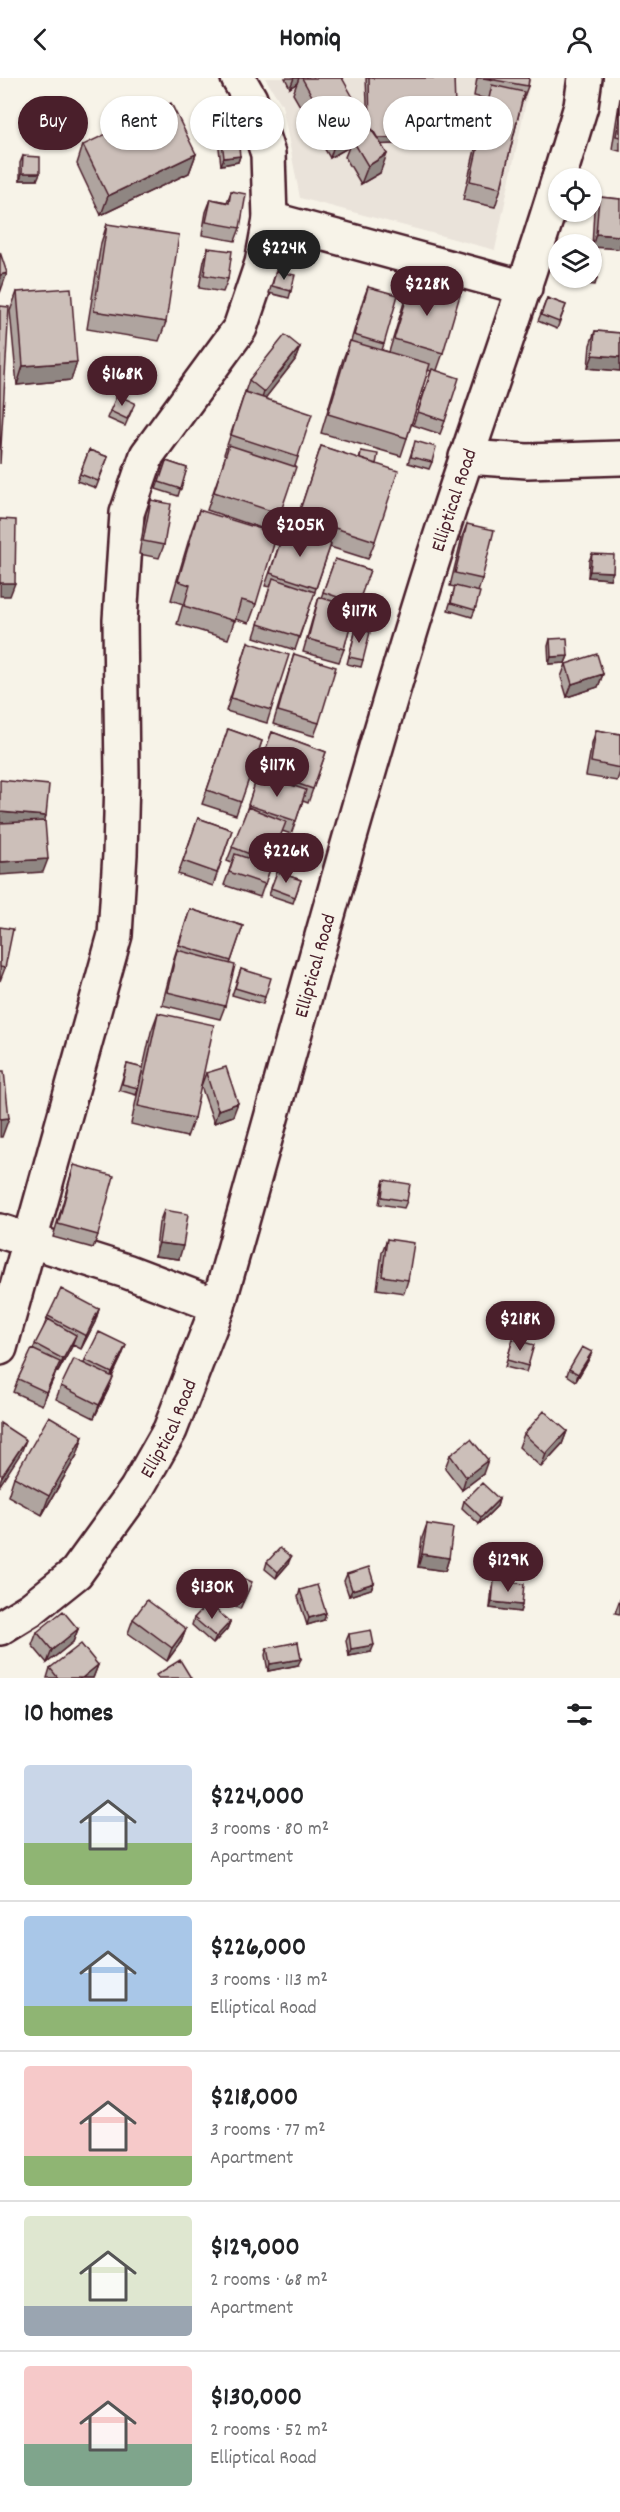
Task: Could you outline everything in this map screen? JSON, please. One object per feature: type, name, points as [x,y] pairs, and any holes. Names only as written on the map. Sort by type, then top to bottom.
[{"type":"street","points":[[0,1348],[115,935],[122,777],[120,620],[127,513],[147,455],[240,328],[262,263],[270,219],[268,154],[250,99],[238,78]]},
{"type":"street","name":"Elliptical Road","points":[[562,168],[581,106],[585,78]]},
{"type":"street","name":"Elliptical Road","points":[[0,1628],[31,1609],[76,1573],[136,1490],[170,1430],[218,1306],[382,727],[466,457],[525,288],[548,213]]},
{"type":"street","points":[[270,219],[525,288]]},
{"type":"street","points":[[466,457],[527,461],[620,458]]},
{"type":"street","points":[[0,1231],[32,1239],[126,1270],[218,1306]]},
{"type":"shaded area","points":[[265,78],[531,78],[495,250],[300,198],[284,115],[284,96],[276,96]]},
{"type":"building","points":[[302,78],[342,78],[352,96],[312,96]]},
{"type":"building","points":[[369,78],[454,78],[455,96],[383,96],[383,138],[377,138],[371,129]]},
{"type":"building","points":[[483,78],[529,78],[528,86]]},
{"type":"building","points":[[492,85],[524,92],[513,138],[513,96],[489,96]]},
{"type":"building","points":[[620,114],[620,137],[616,136]]},
{"type":"building","points":[[178,117],[190,142],[190,150],[194,150],[196,154],[108,196],[85,150],[88,150],[88,143],[100,137],[100,150],[178,150]]},
{"type":"building","points":[[371,127],[387,154],[368,166],[359,150],[371,150]]},
{"type":"building","points":[[223,150],[239,150],[240,156],[224,158]]},
{"type":"building","points":[[477,150],[510,150],[501,188],[470,181]]},
{"type":"building","points":[[23,156],[40,157],[40,173],[22,173]]},
{"type":"building","points":[[231,191],[246,194],[240,228],[206,222],[211,199],[229,203]]},
{"type":"building","points":[[602,197],[620,199],[620,236],[596,234],[597,222],[602,222]]},
{"type":"building","points":[[107,224],[179,235],[166,322],[94,311]]},
{"type":"building","points":[[208,248],[232,251],[228,279],[204,275]]},
{"type":"building","points":[[0,252],[7,273],[0,275]]},
{"type":"building","points":[[276,271],[295,275],[291,291],[272,286]]},
{"type":"building","points":[[412,281],[460,295],[443,353],[394,339]]},
{"type":"building","points":[[368,287],[398,295],[384,344],[354,335]]},
{"type":"building","points":[[71,288],[77,362],[23,366],[17,292]]},
{"type":"building","points":[[547,298],[566,305],[559,322],[541,315]]},
{"type":"building","points":[[0,306],[9,307],[0,464]]},
{"type":"building","points":[[595,331],[620,333],[620,357],[593,355]]},
{"type":"building","points":[[285,335],[300,347],[264,392],[249,380]]},
{"type":"building","points":[[350,341],[430,364],[407,438],[328,414]]},
{"type":"building","points":[[432,369],[459,378],[445,421],[418,412]]},
{"type":"building","points":[[245,392],[312,414],[298,457],[231,435]]},
{"type":"building","points":[[117,395],[135,403],[127,419],[110,411]]},
{"type":"building","points":[[415,441],[436,447],[432,462],[411,457]]},
{"type":"building","points":[[229,445],[296,467],[280,514],[214,492]]},
{"type":"building","points":[[321,446],[398,471],[375,541],[298,516]]},
{"type":"building","points":[[89,450],[108,457],[98,481],[80,474]]},
{"type":"building","points":[[361,451],[378,454],[376,464],[360,459]]},
{"type":"building","points":[[166,461],[187,468],[181,489],[159,482]]},
{"type":"building","points":[[151,500],[171,504],[164,545],[143,541]]},
{"type":"building","points":[[199,510],[277,534],[256,604],[241,600],[235,621],[184,606],[190,585],[178,581]]},
{"type":"building","points":[[0,519],[16,520],[15,583],[0,583]]},
{"type":"building","points":[[467,524],[494,530],[482,579],[455,573]]},
{"type":"building","points":[[285,528],[331,544],[316,588],[270,573]]},
{"type":"building","points":[[592,554],[614,555],[613,572],[590,571]]},
{"type":"building","points":[[335,559],[370,570],[358,604],[323,592]]},
{"type":"building","points":[[273,578],[315,592],[299,637],[258,624]]},
{"type":"building","points":[[455,586],[480,592],[475,610],[451,603]]},
{"type":"building","points":[[319,597],[355,608],[344,649],[308,639]]},
{"type":"building","points":[[356,629],[370,632],[363,660],[349,657]]},
{"type":"building","points":[[567,638],[568,656],[551,657],[550,639]]},
{"type":"building","points":[[248,642],[289,655],[271,710],[231,698]]},
{"type":"building","points":[[294,654],[336,667],[319,723],[278,711]]},
{"type":"building","points":[[597,654],[603,674],[572,684],[566,664]]},
{"type":"building","points":[[228,729],[262,741],[241,802],[207,790]]},
{"type":"building","points":[[596,730],[620,734],[620,768],[591,762]]},
{"type":"building","points":[[272,732],[326,752],[313,789],[258,770]]},
{"type":"building","points":[[258,774],[306,790],[296,821],[248,805]]},
{"type":"building","points":[[0,780],[49,785],[46,816],[0,812]]},
{"type":"building","points":[[248,807],[286,822],[270,862],[232,847]]},
{"type":"building","points":[[198,818],[232,830],[217,873],[183,861]]},
{"type":"building","points":[[45,821],[48,859],[0,862],[0,823]]},
{"type":"building","points":[[235,854],[271,866],[265,884],[229,872]]},
{"type":"building","points":[[277,872],[301,880],[295,897],[271,888]]},
{"type":"building","points":[[190,909],[243,926],[231,961],[179,945]]},
{"type":"building","points":[[0,927],[13,929],[5,968],[0,967]]},
{"type":"building","points":[[177,950],[235,965],[225,1006],[167,992]]},
{"type":"building","points":[[241,969],[271,978],[265,997],[235,988]]},
{"type":"building","points":[[158,1013],[214,1025],[194,1118],[138,1106]]},
{"type":"building","points":[[127,1064],[143,1068],[138,1088],[122,1084]]},
{"type":"building","points":[[226,1067],[238,1103],[218,1110],[206,1073]]},
{"type":"building","points":[[0,1071],[4,1071],[9,1118],[0,1119]]},
{"type":"building","points":[[74,1165],[114,1176],[98,1235],[58,1224]]},
{"type":"building","points":[[384,1180],[410,1184],[407,1201],[382,1197]]},
{"type":"building","points":[[164,1210],[188,1214],[183,1246],[159,1243]]},
{"type":"building","points":[[387,1239],[414,1243],[408,1280],[382,1276]]},
{"type":"building","points":[[61,1289],[99,1309],[86,1336],[48,1316]]},
{"type":"building","points":[[48,1319],[76,1335],[63,1359],[35,1344]]},
{"type":"building","points":[[99,1332],[126,1345],[112,1373],[85,1360]]},
{"type":"building","points":[[513,1339],[534,1345],[528,1366],[507,1360]]},
{"type":"building","points":[[582,1347],[592,1352],[578,1374],[569,1369]]},
{"type":"building","points":[[32,1349],[60,1362],[46,1392],[18,1379]]},
{"type":"building","points":[[74,1359],[113,1377],[99,1405],[61,1386]]},
{"type":"building","points":[[544,1411],[567,1431],[546,1454],[524,1434]]},
{"type":"building","points":[[49,1416],[83,1436],[49,1496],[14,1477]]},
{"type":"building","points":[[0,1423],[26,1440],[2,1476],[0,1474]]},
{"type":"building","points":[[471,1439],[488,1460],[466,1477],[450,1455]]},
{"type":"building","points":[[482,1483],[499,1499],[481,1517],[464,1501]]},
{"type":"building","points":[[427,1524],[453,1528],[449,1558],[422,1554]]},
{"type":"building","points":[[280,1548],[291,1557],[278,1572],[267,1562]]},
{"type":"building","points":[[369,1567],[374,1583],[352,1590],[347,1574]]},
{"type":"building","points":[[224,1570],[252,1582],[243,1602],[216,1589]]},
{"type":"building","points":[[494,1580],[524,1584],[522,1605],[492,1602]]},
{"type":"building","points":[[317,1585],[326,1613],[309,1618],[300,1590]]},
{"type":"building","points":[[147,1600],[186,1629],[172,1648],[133,1619]]},
{"type":"building","points":[[208,1603],[230,1622],[216,1637],[194,1618]]},
{"type":"building","points":[[63,1611],[78,1629],[52,1650],[37,1632]]},
{"type":"building","points":[[371,1630],[374,1645],[351,1649],[349,1634]]},
{"type":"building","points":[[298,1642],[301,1659],[270,1664],[267,1648]]},
{"type":"building","points":[[81,1644],[98,1665],[82,1678],[58,1678],[50,1668]]},
{"type":"building","points":[[180,1660],[191,1678],[158,1678],[156,1675]]}]
